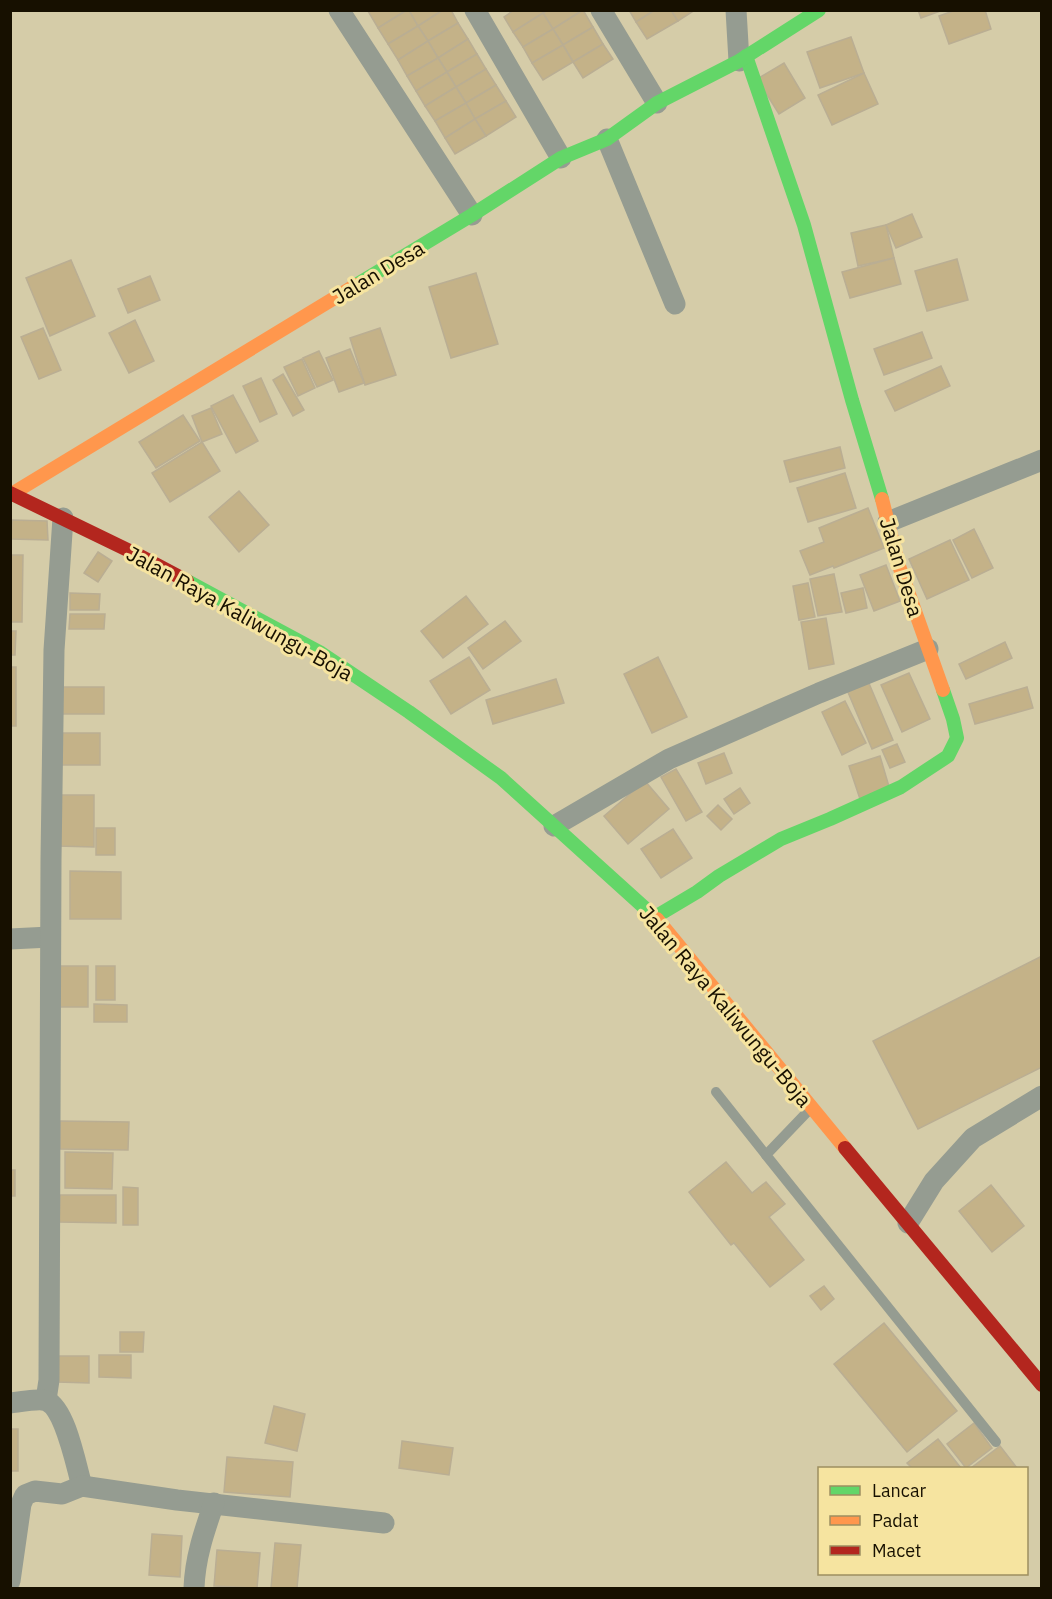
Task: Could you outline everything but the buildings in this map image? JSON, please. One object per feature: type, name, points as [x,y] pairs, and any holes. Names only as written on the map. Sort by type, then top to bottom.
[{"type":"street","points":[[339,10],[472,215]]},
{"type":"street","points":[[475,10],[561,158]]},
{"type":"street","points":[[601,10],[657,103]]},
{"type":"street","points":[[736,10],[743,58]]},
{"type":"street","name":"Jalan Desa","points":[[11,494],[472,215],[561,158],[607,139],[657,103],[743,58],[819,10]]},
{"type":"street","name":"Jalan Desa","points":[[655,917],[781,839],[901,787],[948,756],[957,738],[953,719],[898,563],[804,225],[743,58]]},
{"type":"street","points":[[607,139],[675,303]]},
{"type":"street","points":[[888,522],[1041,460]]},
{"type":"street","name":"Jalan Raya Kaliwungu-Boja","points":[[11,494],[138,555],[321,653],[501,778],[655,917],[1041,1385]]},
{"type":"street","points":[[46,1400],[49,1380],[50,937],[54,650],[63,518]]},
{"type":"street","points":[[554,826],[669,759],[819,693],[928,649]]},
{"type":"street","points":[[10,939],[50,937]]},
{"type":"street","points":[[908,1223],[934,1181],[973,1138],[1041,1095]]},
{"type":"street","points":[[10,1403],[46,1400],[56,1408],[64,1424],[82,1486]]},
{"type":"street","points":[[10,1581],[21,1504],[26,1495],[35,1491],[62,1494],[82,1486],[177,1500],[384,1523]]},
{"type":"street","points":[[194,1588],[197,1560],[214,1503]]},
{"type":"lane","points":[[716,1092],[996,1442]]},
{"type":"lane","points":[[766,1155],[812,1108]]},
{"type":"traffic: fast","points":[[356,285],[561,158],[607,139],[657,103],[739,61],[819,10]]},
{"type":"traffic: fast","points":[[746,56],[804,225],[882,499]]},
{"type":"traffic: fast","points":[[187,581],[321,653],[501,778],[657,919]]},
{"type":"traffic: fast","points":[[655,917],[781,839],[901,787],[948,756],[957,738],[943,690]]},
{"type":"traffic: slow","points":[[10,495],[356,285]]},
{"type":"traffic: slow","points":[[882,499],[898,563],[943,690]]},
{"type":"traffic: slow","points":[[657,919],[845,1148]]},
{"type":"traffic: jam","points":[[10,493],[187,581]]},
{"type":"traffic: jam","points":[[845,1148],[1042,1385]]}]
